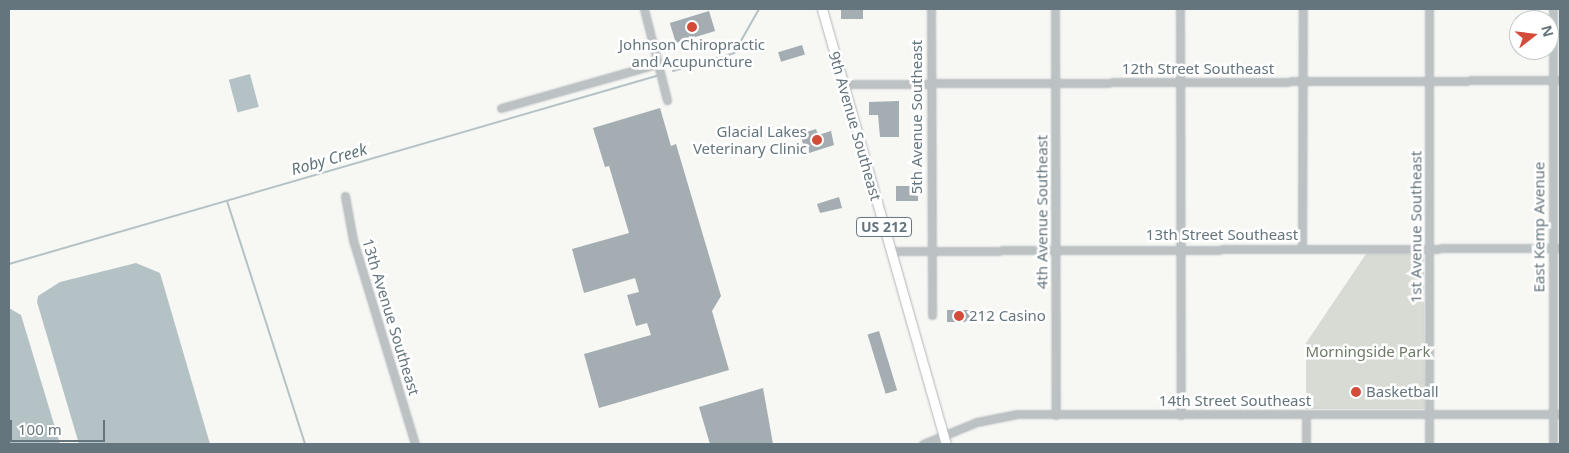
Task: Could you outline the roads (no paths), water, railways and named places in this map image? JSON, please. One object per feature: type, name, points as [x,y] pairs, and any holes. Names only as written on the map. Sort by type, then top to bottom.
[{"type":"main road","name":"9th Avenue Southeast","points":[[822,9],[945,441]]},
{"type":"street","points":[[644,9],[667,100]]},
{"type":"street","name":"5th Avenue Southeast","points":[[931,9],[930,248],[932,315]]},
{"type":"street","name":"4th Avenue Southeast","points":[[1055,9],[1056,415]]},
{"type":"street","points":[[1180,9],[1181,415]]},
{"type":"street","points":[[1302,248],[1303,9]]},
{"type":"street","name":"1st Avenue Southeast","points":[[1428,9],[1429,444]]},
{"type":"street","name":"East Kemp Avenue","points":[[1553,9],[1556,80],[1557,414],[1553,444]]},
{"type":"street","points":[[501,108],[657,64]]},
{"type":"street","name":"12th Street Southeast","points":[[843,84],[1556,80]]},
{"type":"street","name":"13th Avenue Southeast","points":[[345,196],[353,240],[415,444]]},
{"type":"street","name":"13th Street Southeast","points":[[890,251],[930,248],[1556,248]]},
{"type":"street","name":"14th Street Southeast","points":[[923,444],[945,441],[992,418],[1056,415],[1557,414]]},
{"type":"street","points":[[1306,415],[1306,444]]},
{"type":"waterway","name":"Roby Creek","points":[[673,71],[734,53],[759,9]]},
{"type":"waterway","name":"Roby Creek","points":[[9,264],[656,76]]},
{"type":"waterway","points":[[227,201],[305,444]]},
{"type":"place","name":"Johnson Chiropractic and Acupuncture","points":[[692,27]]},
{"type":"place","name":"Glacial Lakes Veterinary Clinic","points":[[817,140]]},
{"type":"place","name":"212 Casino","points":[[959,316]]},
{"type":"place","name":"Basketball","points":[[1356,392]]},
{"type":"park label","name":"Morningside Park","points":[[1368,352]]}]
